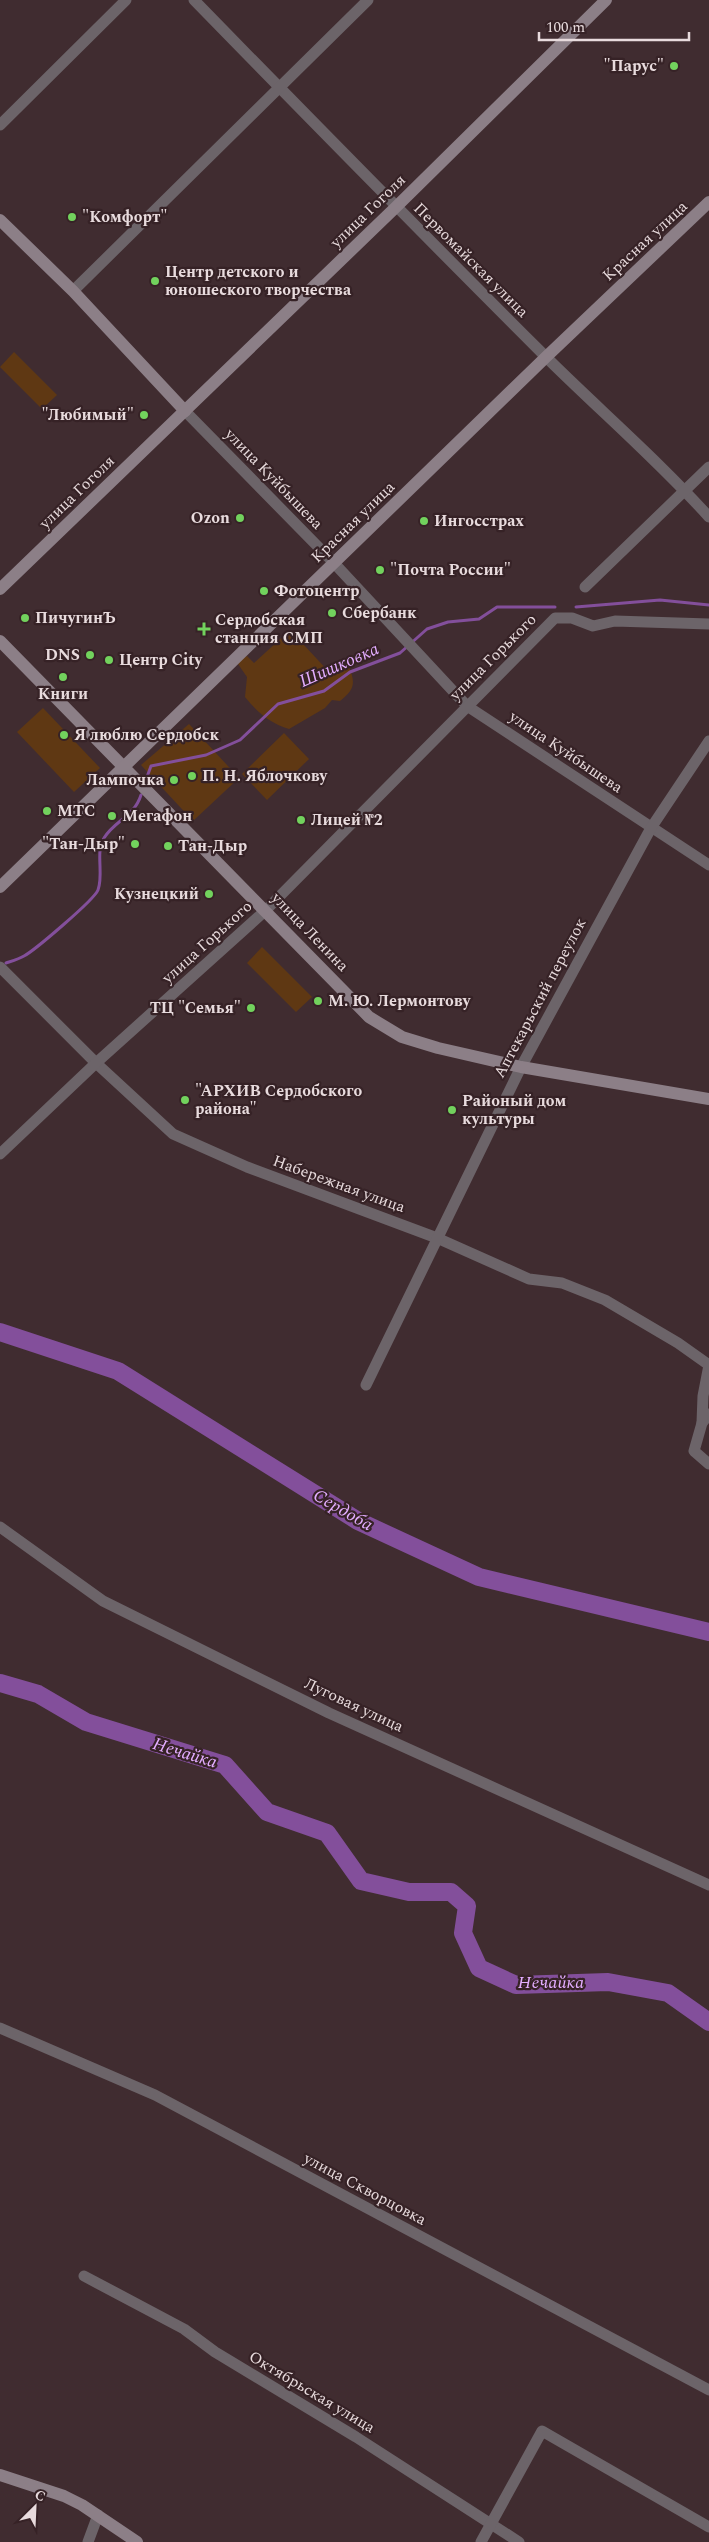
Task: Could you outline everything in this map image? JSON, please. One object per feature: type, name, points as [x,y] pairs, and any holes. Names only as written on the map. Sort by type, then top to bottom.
[{"type":"street","points":[[0,125],[126,0]]},
{"type":"street","name":"Первомайская улица","points":[[194,0],[396,207],[546,357],[684,489],[709,517]]},
{"type":"street","points":[[73,291],[368,0]]},
{"type":"street","name":"улица Гоголя","points":[[0,589],[396,207],[606,0]]},
{"type":"street","name":"Красная улица","points":[[0,888],[124,765],[709,202]]},
{"type":"street","name":"улица Куйбышева","points":[[0,220],[73,291],[185,411],[334,563],[467,706],[709,865]]},
{"type":"street","points":[[584,587],[709,467]]},
{"type":"street","name":"улица Горького","points":[[0,1154],[96,1063],[266,910],[555,618],[572,618],[593,626],[632,621],[709,624]]},
{"type":"street","name":"улица Ленина","points":[[0,641],[124,765],[369,1017],[402,1037],[438,1048],[521,1066],[709,1099]]},
{"type":"street","name":"Аптекарьский переулок","points":[[366,1385],[521,1066],[651,828],[708,743]]},
{"type":"street","name":"Набережная улица","points":[[0,968],[96,1063],[173,1134],[247,1168],[437,1238],[530,1279],[562,1283],[605,1300],[678,1343],[709,1365]]},
{"type":"street","points":[[709,1365],[703,1396],[706,1419],[694,1451],[709,1464]]},
{"type":"street","name":"Луговая улица","points":[[0,1527],[103,1601],[329,1713],[709,1885]]},
{"type":"street","name":"улица Скворцовка","points":[[0,2028],[155,2095],[709,2390]]},
{"type":"street","name":"Октябрьская улица","points":[[84,2276],[184,2329],[216,2352],[356,2437],[519,2542]]},
{"type":"street","points":[[481,2542],[542,2431],[709,2527]]},
{"type":"street","points":[[0,2475],[64,2496],[98,2515],[137,2542]]},
{"type":"street","points":[[88,2542],[98,2515]]},
{"type":"shaded area","points":[[14,352],[57,395],[42,409],[0,367]]},
{"type":"shaded area","points":[[290,630],[330,673],[349,667],[353,682],[351,690],[340,701],[332,700],[325,708],[289,729],[265,717],[245,697],[247,677],[238,664],[241,659],[247,656],[254,663]]},
{"type":"shaded area","points":[[43,708],[100,768],[74,792],[17,732]]},
{"type":"shaded area","points":[[189,724],[239,778],[193,821],[141,765]]},
{"type":"shaded area","points":[[284,733],[309,759],[267,800],[242,774]]},
{"type":"shaded area","points":[[262,947],[312,997],[296,1012],[247,963]]},
{"type":"waterway","points":[[576,607],[660,600],[709,605]]},
{"type":"waterway","name":"Шишковка","points":[[147,777],[151,766],[206,755],[240,740],[278,704],[324,691],[350,672],[400,653],[427,629],[448,622],[479,619],[497,607],[555,607]]},
{"type":"waterway","name":"Шишковка","points":[[6,963],[30,952],[64,924],[94,895],[100,884],[101,844],[108,832],[134,808],[141,795]]},
{"type":"waterway","name":"Сердоба","points":[[0,1332],[118,1371],[358,1521],[479,1577],[709,1632]]},
{"type":"waterway","name":"Нечайка","points":[[0,1683],[38,1694],[86,1722],[225,1765],[267,1812],[327,1833],[361,1881],[409,1892],[451,1892],[467,1906],[463,1933],[479,1968],[516,1985],[608,1982],[668,1993],[709,2022]]},
{"type":"place","name":"\"Парус\"","points":[[674,66]]},
{"type":"place","name":"\"Комфорт\"","points":[[72,217]]},
{"type":"place","name":"Центр детского и юношеского творчества","points":[[155,281]]},
{"type":"place","name":"\"Любимый\"","points":[[144,415]]},
{"type":"place","name":"Ozon","points":[[240,518]]},
{"type":"place","name":"Ингосстрах","points":[[424,521]]},
{"type":"place","name":"\"Почта России\"","points":[[380,570]]},
{"type":"place","name":"Фотоцентр","points":[[264,591]]},
{"type":"place","name":"Сбербанк","points":[[332,613]]},
{"type":"place","name":"ПичугинЪ","points":[[25,618]]},
{"type":"place","name":"Сердобская станция СМП","points":[[204,629]]},
{"type":"place","name":"DNS","points":[[90,655]]},
{"type":"place","name":"Центр City","points":[[109,660]]},
{"type":"place","name":"Книги","points":[[63,677]]},
{"type":"place","name":"Я люблю Сердобск","points":[[64,735]]},
{"type":"place","name":"П. Н. Яблочкову","points":[[192,776]]},
{"type":"place","name":"Лампочка","points":[[174,780]]},
{"type":"place","name":"МТС","points":[[47,811]]},
{"type":"place","name":"Мегафон","points":[[112,816]]},
{"type":"place","name":"Лицей №2","points":[[301,820]]},
{"type":"place","name":"\"Тан-Дыр\"","points":[[135,844]]},
{"type":"place","name":"Тан-Дыр","points":[[168,846]]},
{"type":"place","name":"Кузнецкий","points":[[209,894]]},
{"type":"place","name":"М. Ю. Лермонтову","points":[[318,1001]]},
{"type":"place","name":"ТЦ \"Семья\"","points":[[251,1008]]},
{"type":"place","name":"\"АРХИВ Сердобского района\"","points":[[185,1100]]},
{"type":"place","name":"Районый дом культуры","points":[[452,1110]]}]
